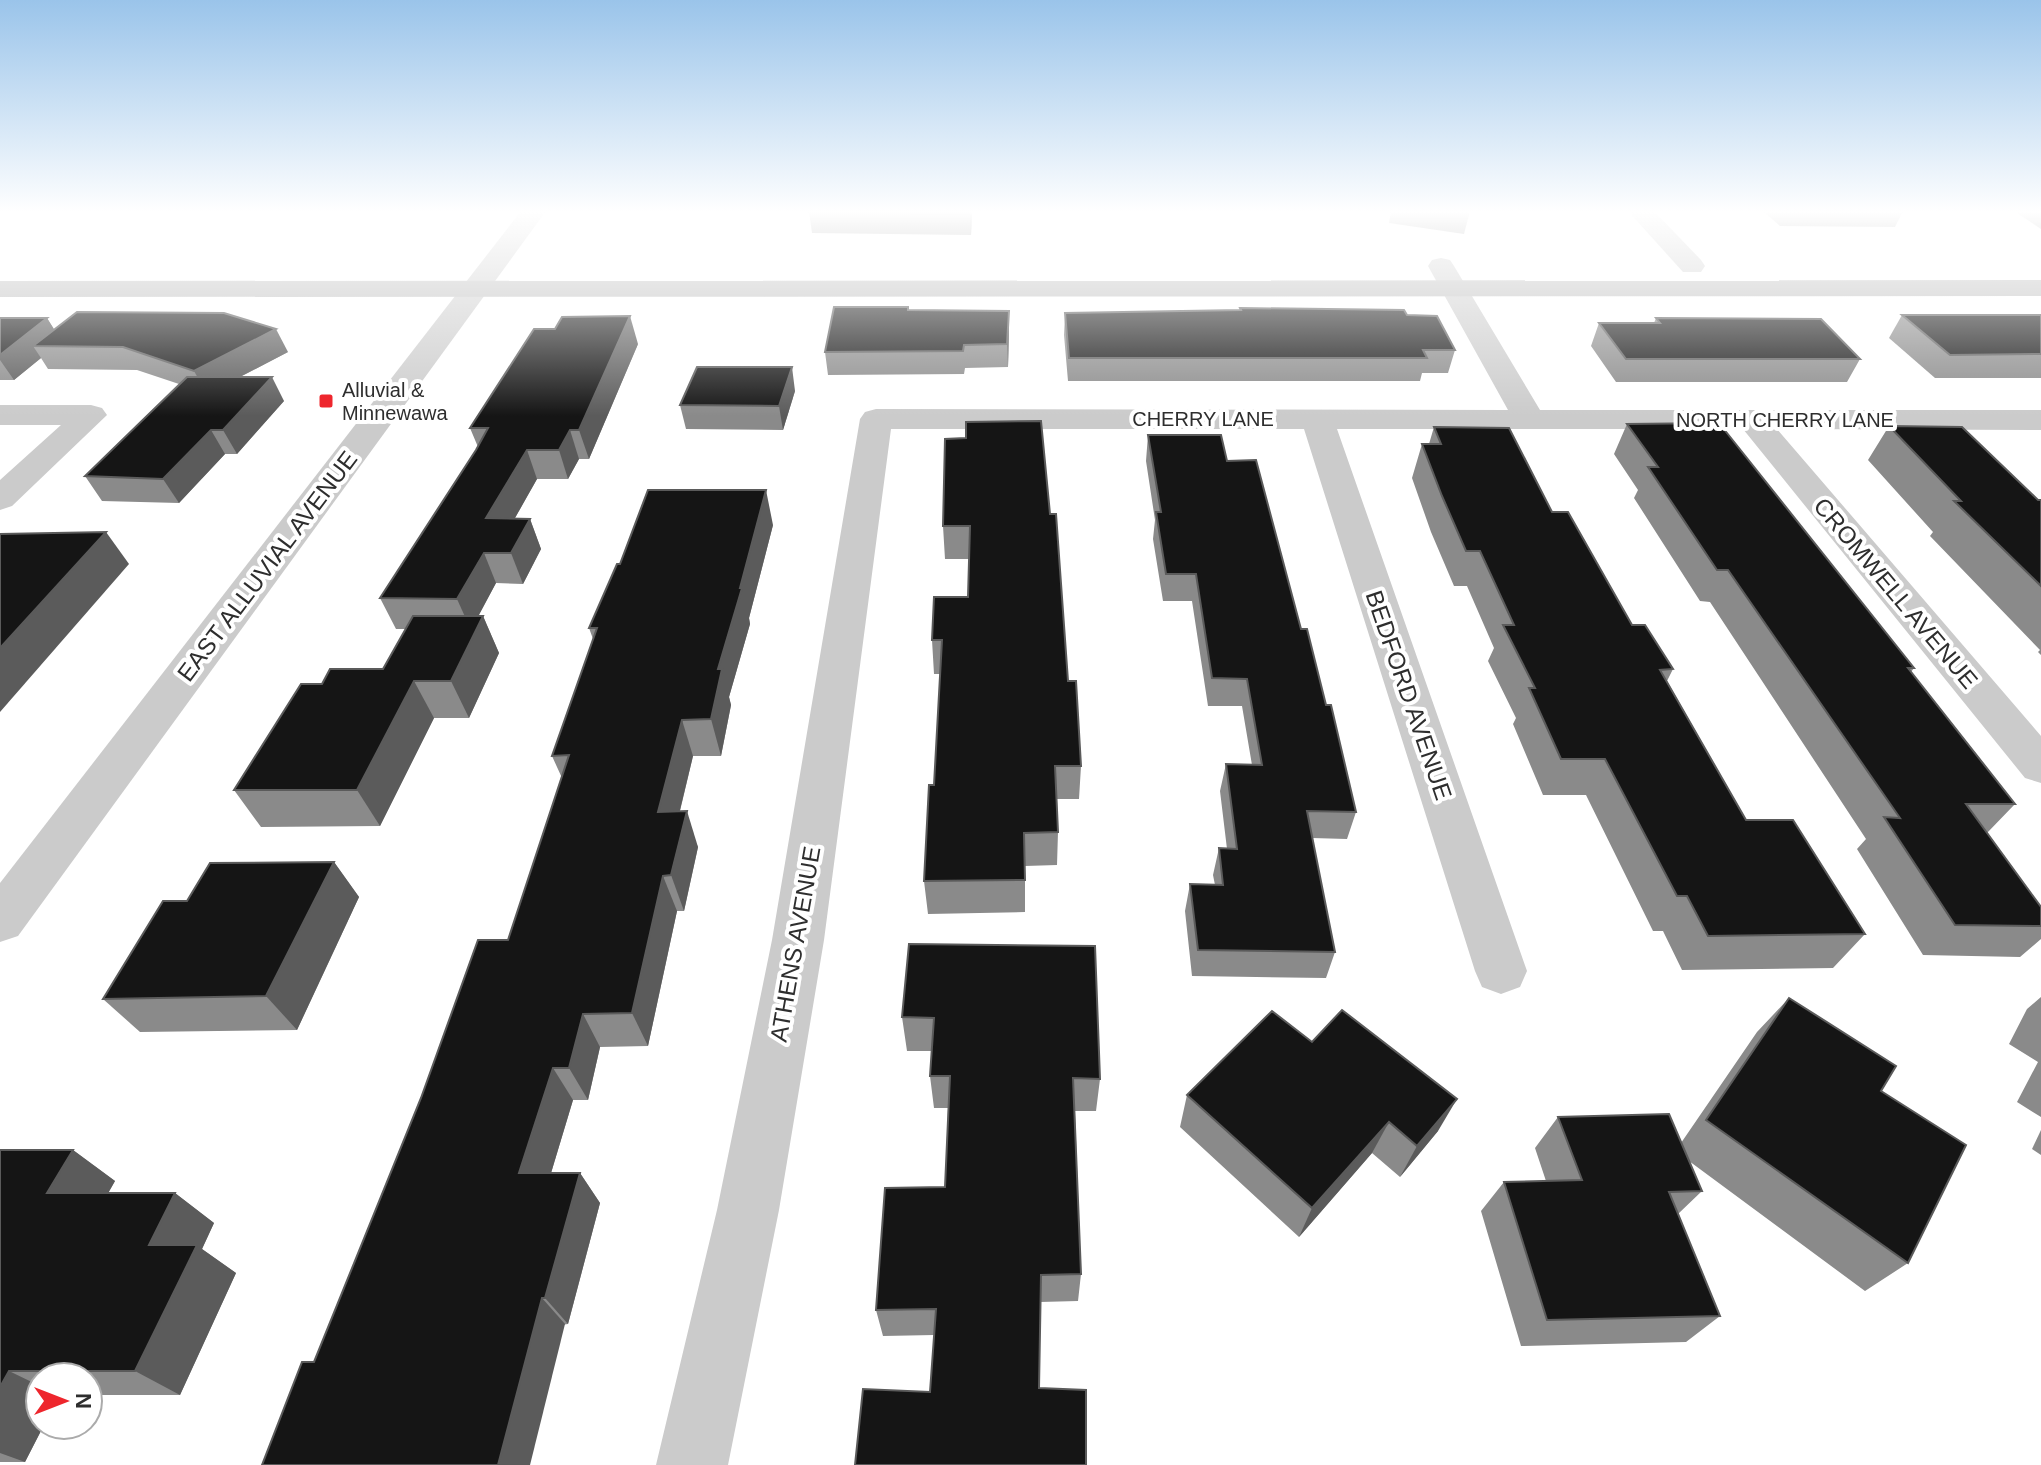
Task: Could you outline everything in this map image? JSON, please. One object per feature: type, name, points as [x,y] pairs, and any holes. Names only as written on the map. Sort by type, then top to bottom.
[{"type":"main road","points":[[0,289],[359,279]]},
{"type":"main road","points":[[1530,279],[2041,288]]},
{"type":"street","name":"EAST ALLUVIAL AVENUE","points":[[0,921],[482,279]]},
{"type":"street","points":[[1450,279],[1530,420]]},
{"type":"street","points":[[0,415],[91,415],[0,499]]},
{"type":"street","name":"CHERRY LANE","points":[[876,419],[1530,420]]},
{"type":"street","name":"ATHENS AVENUE","points":[[692,1465],[748,1210],[798,940],[876,419]]},
{"type":"street","name":"BEDFORD AVENUE","points":[[1317,419],[1501,971]]},
{"type":"street","name":"NORTH CHERRY LANE","points":[[1530,420],[2041,420]]},
{"type":"street","name":"CROMWELL AVENUE","points":[[1752,420],[2041,766]]},
{"type":"building","points":[[834,307],[1009,311],[1007,344],[964,345],[963,351],[825,352]]},
{"type":"building","points":[[1240,308],[1404,310],[1407,315],[1437,316],[1455,350],[1423,350],[1427,358],[1069,358],[1065,313]]},
{"type":"building","points":[[77,312],[224,313],[276,329],[194,371],[123,347],[33,346]]},
{"type":"building","points":[[1902,315],[2041,315],[2041,354],[1950,355]]},
{"type":"building","points":[[630,316],[579,430],[570,430],[559,450],[527,450],[486,518],[530,519],[511,553],[484,553],[457,599],[380,598],[476,450],[488,428],[470,428],[534,329],[555,329],[562,317]]},
{"type":"building","points":[[0,318],[47,318],[0,355]]},
{"type":"building","points":[[1656,318],[1821,319],[1860,359],[1626,359],[1599,323],[1660,323]]},
{"type":"building","points":[[697,367],[792,367],[779,406],[680,405]]},
{"type":"building","points":[[187,377],[272,377],[223,430],[211,430],[163,479],[85,476]]},
{"type":"building","points":[[1041,421],[1050,514],[1056,514],[1068,681],[1076,681],[1081,766],[1055,766],[1058,832],[1024,833],[1025,880],[924,881],[929,785],[934,785],[942,640],[932,640],[934,597],[968,597],[970,526],[943,526],[945,439],[966,438],[966,422]]},
{"type":"building","points":[[1719,423],[1914,668],[1908,668],[2015,804],[1966,804],[2041,907],[2041,926],[1955,925],[1884,817],[1900,818],[1728,570],[1717,570],[1648,467],[1658,467],[1627,424]]},
{"type":"building","points":[[1889,426],[1962,427],[2041,500],[2041,586],[1954,501],[1961,501]]},
{"type":"building","points":[[1434,427],[1509,428],[1552,512],[1568,512],[1632,625],[1645,625],[1673,669],[1660,670],[1746,820],[1793,820],[1865,934],[1708,936],[1687,896],[1677,896],[1605,759],[1561,759],[1529,688],[1535,688],[1503,625],[1514,625],[1480,551],[1466,551],[1422,444],[1441,444]]},
{"type":"building","points":[[1148,435],[1221,435],[1227,461],[1256,460],[1301,629],[1307,629],[1326,705],[1331,705],[1356,812],[1307,811],[1335,952],[1198,950],[1190,884],[1223,885],[1219,848],[1237,849],[1226,764],[1262,765],[1247,679],[1212,678],[1196,574],[1166,574],[1156,512],[1161,512]]},
{"type":"building","points":[[648,490],[766,490],[718,669],[722,669],[711,719],[682,720],[658,812],[687,811],[671,875],[663,876],[632,1013],[583,1014],[569,1068],[553,1068],[519,1173],[580,1173],[545,1298],[542,1298],[498,1465],[262,1465],[302,1362],[314,1362],[421,1098],[478,940],[508,940],[569,755],[552,756],[597,628],[589,628],[617,564],[620,564]]},
{"type":"building","points":[[106,532],[0,648],[0,534]]},
{"type":"building","points":[[413,616],[483,616],[451,681],[414,681],[357,790],[234,790],[301,684],[322,684],[330,669],[383,669]]},
{"type":"building","points":[[334,862],[266,996],[103,999],[163,901],[187,901],[210,863]]},
{"type":"building","points":[[909,944],[1095,946],[1100,1079],[1073,1078],[1081,1274],[1041,1275],[1039,1388],[1086,1390],[1086,1465],[855,1465],[863,1389],[930,1392],[936,1309],[876,1310],[885,1188],[945,1187],[950,1076],[930,1076],[934,1018],[902,1017]]},
{"type":"building","points":[[1789,998],[1896,1066],[1881,1091],[1966,1145],[1908,1263],[1706,1120]]},
{"type":"building","points":[[1342,1010],[1457,1099],[1417,1146],[1389,1122],[1312,1208],[1187,1095],[1272,1011],[1312,1042]]},
{"type":"building","points":[[1669,1114],[1702,1191],[1669,1192],[1720,1316],[1547,1320],[1504,1182],[1582,1180],[1558,1117]]},
{"type":"building","points":[[0,1150],[73,1150],[47,1193],[175,1193],[149,1245],[197,1245],[135,1371],[104,1371],[104,1361],[24,1361],[24,1371],[9,1371],[0,1387]]},
{"type":"place","name":"Alluvial & Minnewawa","points":[[326,401]]}]
